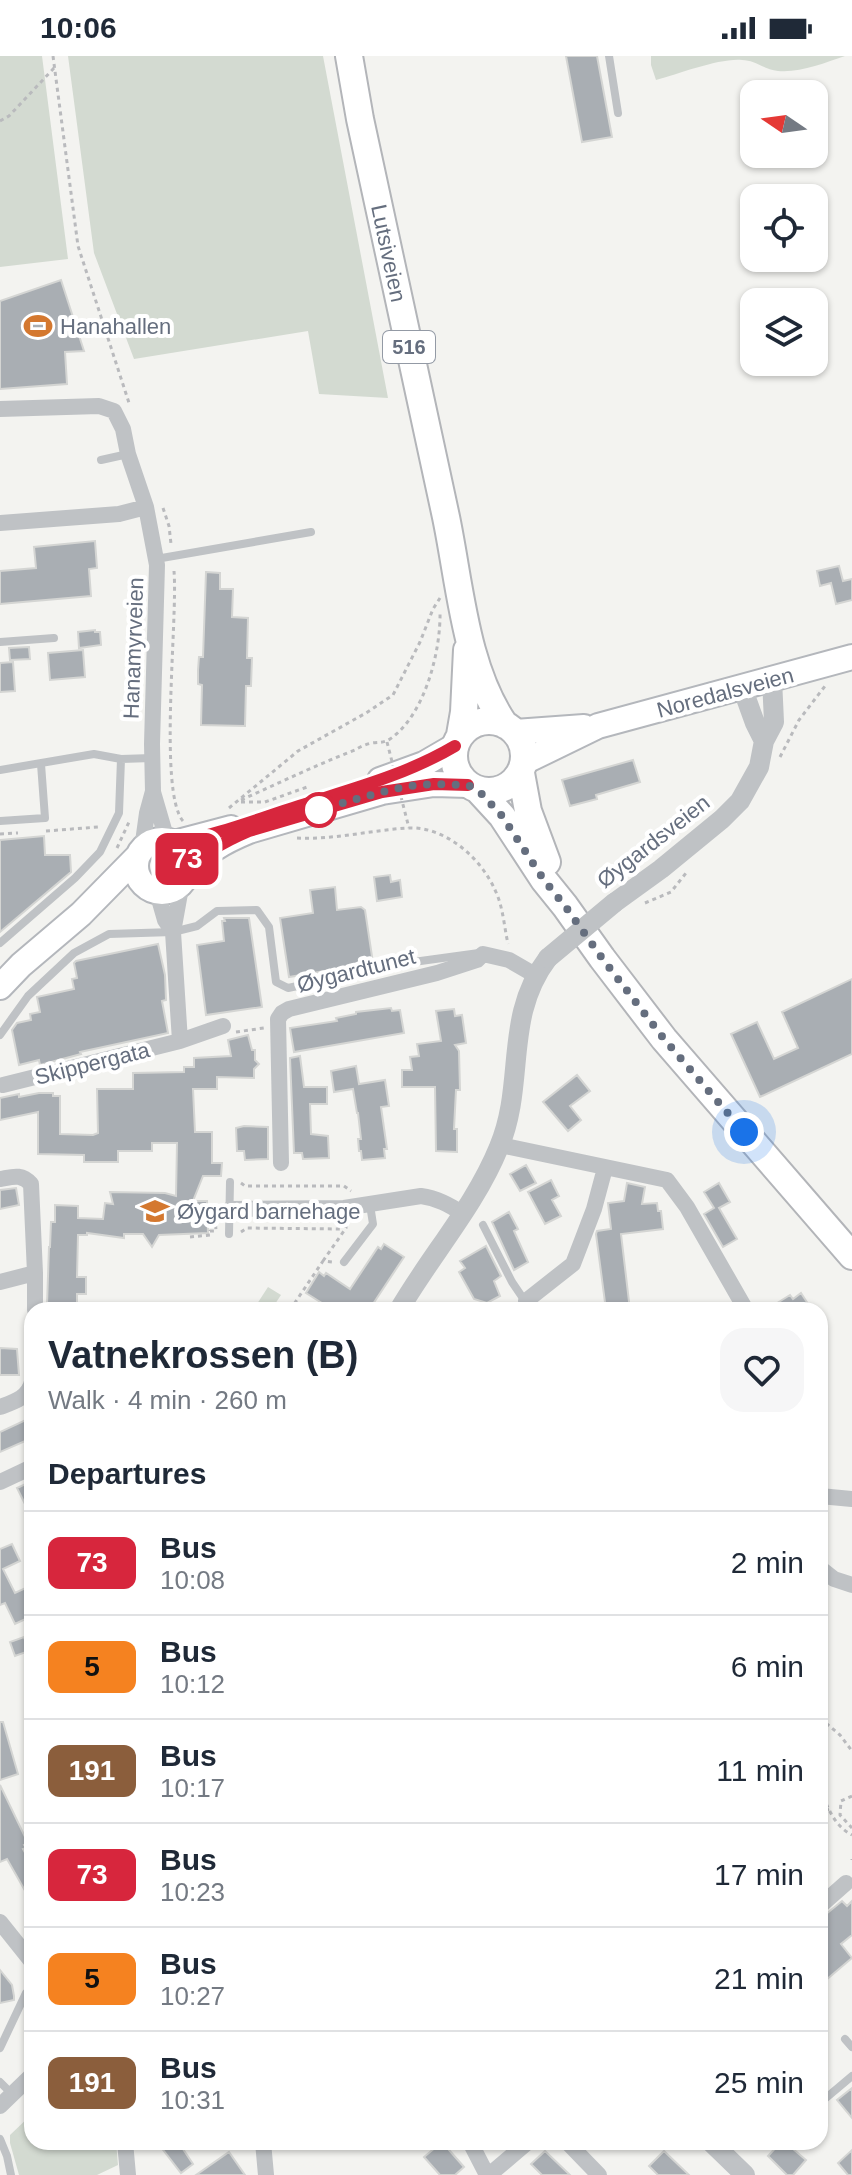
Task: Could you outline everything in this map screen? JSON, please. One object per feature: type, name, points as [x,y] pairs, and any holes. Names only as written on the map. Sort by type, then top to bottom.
[{"type":"main road","name":"Lutsiveien","points":[[349,56],[447,524],[468,639],[487,695],[510,729]]},
{"type":"main road","name":"Lutsiveien","points":[[457,741],[464,712],[468,639]]},
{"type":"main road","name":"Noredalsveien","points":[[522,767],[598,726],[852,657]]},
{"type":"main road","points":[[0,987],[81,914],[149,843],[171,841],[246,823],[381,780],[424,764],[457,741],[469,727],[480,722],[494,721],[510,729]]},
{"type":"main road","name":"Noredalsveien","points":[[510,729],[598,726]]},
{"type":"main road","name":"516","points":[[510,729],[522,743],[528,811],[565,906]]},
{"type":"main road","name":"516","points":[[457,741],[454,765],[459,777],[502,816],[544,880],[664,1039],[852,1256]]},
{"type":"main road","points":[[81,914],[119,894],[175,888],[203,855],[249,831],[382,792],[434,784],[499,791],[510,785],[522,767]]},
{"type":"main road","points":[[171,841],[186,856],[188,865],[184,878]]},
{"type":"main road","points":[[140,853],[137,875],[142,883],[153,890]]},
{"type":"street","name":"Hanamyrveien","points":[[0,409],[91,406],[110,409],[118,416],[123,429],[146,507],[156,559],[153,791],[140,853]]},
{"type":"street","points":[[0,523],[119,514],[146,507]]},
{"type":"street","name":"Øygardsveien","points":[[405,1302],[486,1174],[500,1145],[513,1094],[519,1024],[535,975],[548,958],[661,869],[740,801],[759,767],[764,741],[774,722],[772,679]]},
{"type":"street","points":[[742,687],[764,741]]},
{"type":"street","name":"Hanamyrveien","points":[[153,791],[171,841]]},
{"type":"street","points":[[173,932],[184,878]]},
{"type":"street","points":[[153,890],[173,932]]},
{"type":"street","name":"Skippergata","points":[[173,932],[180,1041]]},
{"type":"street","points":[[483,954],[509,960],[535,975]]},
{"type":"street","name":"Øygardtunet","points":[[279,1026],[280,1015],[289,1009],[437,973],[477,960],[483,954]]},
{"type":"street","name":"Skippergata","points":[[2,1084],[180,1041],[223,1026]]},
{"type":"street","points":[[279,1026],[281,1163]]},
{"type":"street","points":[[500,1145],[667,1180],[687,1207],[741,1302]]},
{"type":"street","points":[[532,1302],[573,1264],[594,1209],[605,1168]]},
{"type":"street","points":[[0,1179],[19,1176],[31,1184],[35,1302]]},
{"type":"street","points":[[221,1210],[344,1208],[421,1196],[432,1197],[462,1213]]},
{"type":"street","points":[[0,1282],[35,1273]]},
{"type":"street","points":[[0,1407],[24,1396]]},
{"type":"street","points":[[0,1482],[24,1471]]},
{"type":"street","points":[[828,1497],[852,1499]]},
{"type":"street","points":[[828,1574],[852,1585]]},
{"type":"street","points":[[828,1899],[846,1883]]},
{"type":"street","points":[[0,1922],[24,1952]]},
{"type":"street","points":[[6,2100],[24,2083]]},
{"type":"street","points":[[126,2150],[128,2175]]},
{"type":"street","points":[[264,2150],[266,2175]]},
{"type":"street","points":[[474,2150],[488,2175],[518,2150]]},
{"type":"street","points":[[575,2150],[599,2175]]},
{"type":"street","points":[[721,2150],[745,2175]]},
{"type":"lane","points":[[609,56],[618,113]]},
{"type":"lane","points":[[101,460],[128,454]]},
{"type":"lane","points":[[156,559],[311,532]]},
{"type":"lane","points":[[0,642],[54,638]]},
{"type":"lane","points":[[0,770],[94,754],[121,759],[153,758]]},
{"type":"lane","points":[[0,943],[75,878],[100,852],[119,813],[121,759]]},
{"type":"lane","points":[[0,821],[45,818],[41,764]]},
{"type":"lane","points":[[0,1035],[28,996],[74,953],[109,934],[173,932],[197,926],[217,911],[257,910],[269,927],[276,982],[288,988],[406,963],[483,954]]},
{"type":"lane","points":[[229,1234],[221,1210],[230,1182]]},
{"type":"lane","points":[[344,1262],[373,1224],[370,1205]]},
{"type":"lane","points":[[483,1225],[525,1302]]},
{"type":"lane","points":[[0,2048],[24,1997]]},
{"type":"lane","points":[[845,2039],[852,2047]]},
{"type":"lane","points":[[828,2096],[852,2076]]},
{"type":"lane","points":[[0,2082],[6,2100]]},
{"type":"lane","points":[[0,2139],[11,2175]]},
{"type":"path","points":[[0,121],[9,116],[55,67]]},
{"type":"path","points":[[227,809],[327,761],[371,743],[387,742],[413,714],[424,694],[436,657],[441,627],[440,598],[393,695],[298,751],[238,802]]},
{"type":"path","points":[[387,742],[409,828]]},
{"type":"path","points":[[238,802],[265,802],[310,786]]},
{"type":"path","points":[[47,831],[98,827],[106,813],[119,813]]},
{"type":"path","points":[[291,838],[409,828],[442,835],[475,859],[495,889],[509,960]]},
{"type":"path","points":[[0,834],[31,832]]},
{"type":"path","points":[[223,1026],[230,1033],[279,1026]]},
{"type":"path","points":[[281,1163],[290,1186],[290,1209]]},
{"type":"path","points":[[295,1302],[346,1228],[344,1208]]},
{"type":"path","points":[[219,1234],[221,1210]]},
{"type":"path","points":[[210,1235],[210,1231],[216,1231],[221,1210]]},
{"type":"path","points":[[190,1237],[235,1234],[247,1228],[340,1229]]},
{"type":"path","points":[[323,1261],[344,1262]]},
{"type":"path","points":[[828,1725],[852,1751]]},
{"type":"path","points":[[852,1796],[841,1801],[840,1815],[852,1828]]},
{"type":"path","points":[[828,1811],[833,1820],[852,1835]]},
{"type":"shaded area","points":[[0,56],[42,56],[68,259],[0,267]]},
{"type":"shaded area","points":[[68,56],[323,56],[388,398],[319,394],[308,331],[134,359],[94,253]]},
{"type":"shaded area","points":[[651,56],[845,56],[812,67],[786,71],[773,70],[747,60],[733,60],[656,80]]},
{"type":"shaded area","points":[[268,1287],[281,1295],[276,1302],[258,1302]]},
{"type":"shaded area","points":[[24,2122],[24,2150],[117,2150],[118,2165],[97,2175],[19,2175],[10,2135]]},
{"type":"building","points":[[566,56],[597,56],[612,137],[582,142]]},
{"type":"building","name":"Hanahallen","points":[[61,280],[84,351],[65,352],[67,384],[0,389],[0,301]]},
{"type":"building","points":[[95,541],[97,568],[89,569],[91,596],[0,604],[0,571],[36,568],[34,547]]},
{"type":"building","points":[[839,566],[843,581],[852,579],[852,600],[836,604],[831,583],[820,586],[817,571]]},
{"type":"building","points":[[206,572],[220,573],[220,589],[233,589],[232,617],[248,618],[247,658],[252,658],[251,686],[246,686],[245,726],[201,725],[202,685],[198,684],[198,670],[199,657],[203,657]]},
{"type":"building","points":[[78,632],[100,632],[101,645],[79,648]]},
{"type":"building","points":[[29,647],[30,659],[10,660],[9,648]]},
{"type":"building","points":[[83,650],[85,677],[50,680],[48,653]]},
{"type":"building","points":[[13,662],[15,691],[0,692],[0,663]]},
{"type":"building","points":[[633,760],[640,782],[570,806],[562,780]]},
{"type":"building","points":[[44,836],[45,855],[70,855],[71,872],[0,932],[0,840]]},
{"type":"building","points":[[390,875],[391,882],[400,880],[402,897],[377,901],[374,877]]},
{"type":"building","points":[[335,887],[337,910],[361,907],[365,910],[373,963],[289,977],[280,918],[313,913],[310,890]]},
{"type":"building","points":[[224,918],[249,918],[262,1007],[206,1015],[197,945],[224,941]]},
{"type":"building","points":[[158,944],[165,975],[166,1000],[162,1001],[168,1033],[80,1052],[40,1065],[39,1060],[19,1065],[12,1030],[17,1023],[31,1020],[30,1014],[40,1012],[37,997],[74,989],[72,979],[77,978],[76,961]]},
{"type":"building","points":[[852,979],[852,1054],[760,1097],[731,1034],[757,1022],[774,1059],[798,1048],[782,1012]]},
{"type":"building","points":[[391,1008],[392,1011],[400,1010],[404,1033],[294,1052],[290,1028],[337,1021],[336,1018],[356,1012]]},
{"type":"building","points":[[454,1009],[455,1016],[462,1015],[466,1043],[455,1045],[459,1051],[460,1090],[456,1090],[454,1129],[457,1129],[457,1152],[436,1151],[435,1087],[402,1087],[402,1070],[412,1070],[410,1057],[419,1056],[417,1044],[441,1041],[436,1011]]},
{"type":"building","points":[[248,1035],[259,1064],[254,1069],[254,1078],[217,1077],[217,1089],[193,1089],[195,1132],[212,1132],[212,1163],[222,1163],[221,1176],[203,1176],[193,1201],[207,1201],[208,1233],[159,1235],[152,1247],[143,1234],[124,1234],[124,1238],[87,1233],[78,1235],[77,1277],[86,1277],[86,1294],[77,1294],[77,1302],[47,1302],[51,1222],[55,1222],[55,1205],[78,1206],[78,1218],[103,1219],[105,1203],[113,1204],[110,1192],[176,1196],[177,1143],[152,1143],[152,1151],[118,1151],[118,1162],[84,1162],[84,1155],[38,1154],[38,1112],[0,1120],[0,1098],[53,1093],[53,1096],[60,1096],[60,1134],[93,1135],[98,1133],[97,1089],[133,1089],[133,1073],[184,1072],[184,1067],[194,1067],[194,1058],[231,1056],[228,1040]]},
{"type":"building","points":[[300,1056],[304,1087],[327,1087],[327,1104],[310,1104],[311,1134],[328,1136],[329,1158],[303,1159],[302,1153],[294,1153],[290,1058]]},
{"type":"building","points":[[356,1066],[359,1084],[385,1080],[389,1106],[381,1107],[387,1149],[384,1149],[385,1158],[362,1160],[353,1089],[334,1092],[331,1071]]},
{"type":"building","points":[[577,1075],[590,1091],[570,1106],[581,1120],[568,1131],[543,1102]]},
{"type":"building","points":[[268,1127],[268,1159],[245,1160],[244,1151],[237,1151],[236,1128]]},
{"type":"building","points":[[526,1165],[536,1183],[520,1191],[510,1174]]},
{"type":"building","points":[[551,1180],[559,1196],[552,1200],[561,1216],[545,1224],[528,1192]]},
{"type":"building","points":[[627,1183],[645,1187],[642,1204],[657,1203],[663,1229],[621,1234],[629,1302],[605,1302],[596,1234],[597,1231],[611,1229],[608,1203],[624,1201]]},
{"type":"building","points":[[719,1183],[730,1202],[719,1208],[737,1239],[723,1247],[704,1214],[714,1208],[704,1192]]},
{"type":"building","points":[[16,1188],[19,1205],[0,1209],[0,1190]]},
{"type":"building","points":[[509,1212],[528,1262],[514,1270],[492,1222]]},
{"type":"building","points":[[384,1244],[404,1257],[374,1302],[320,1302],[306,1293],[319,1272],[324,1276],[326,1273],[350,1289],[378,1247],[381,1249]]},
{"type":"building","points":[[486,1246],[501,1276],[494,1281],[500,1296],[489,1302],[474,1299],[459,1272],[465,1268],[460,1261]]},
{"type":"building","points":[[801,1293],[807,1302],[779,1302],[790,1295],[793,1299]]},
{"type":"building","points":[[0,1348],[17,1349],[19,1375],[0,1375]]},
{"type":"building","points":[[24,1421],[24,1442],[0,1452],[0,1432]]},
{"type":"building","points":[[24,1485],[24,1502],[17,1488]]},
{"type":"building","points":[[12,1544],[20,1561],[3,1569],[15,1593],[24,1589],[24,1620],[15,1624],[5,1603],[0,1605],[0,1549]]},
{"type":"building","points":[[24,1637],[24,1653],[15,1656],[10,1642]]},
{"type":"building","points":[[0,1722],[3,1722],[18,1774],[0,1780]]},
{"type":"building","points":[[0,1785],[24,1835],[24,1889],[7,1859],[0,1862]]},
{"type":"building","points":[[842,1901],[847,1906],[852,1901],[852,1935],[841,1944],[852,1958],[828,1978],[828,1912]]},
{"type":"building","points":[[0,1970],[12,1985],[14,2000],[0,2003]]},
{"type":"building","points":[[852,2088],[852,2118],[837,2100]]},
{"type":"building","points":[[163,2150],[184,2150],[193,2164],[181,2173]]},
{"type":"building","points":[[432,2150],[449,2150],[464,2167],[455,2175],[440,2175],[424,2157]]},
{"type":"building","points":[[774,2150],[794,2150],[806,2160],[793,2175],[787,2175],[768,2156]]},
{"type":"building","points":[[852,2150],[852,2175],[848,2175],[838,2163]]},
{"type":"building","points":[[545,2151],[570,2175],[542,2175],[531,2164]]},
{"type":"building","points":[[664,2151],[689,2175],[658,2175],[649,2166]]},
{"type":"building","points":[[229,2152],[245,2175],[196,2175]]},
{"type":"bus line","name":"73","points":[[455,746],[424,764],[381,780],[174,843],[186,856],[187,875],[203,855],[249,831],[409,786],[468,785]]},
{"type":"place","name":"Hanahallen","points":[[38,326]]},
{"type":"place","name":"Øygard barnehage","points":[[155,1211]]},
{"type":"route","points":[[319,810],[310,812],[409,786],[468,785],[479,791],[502,816],[544,880],[664,1039],[744,1132]]}]
